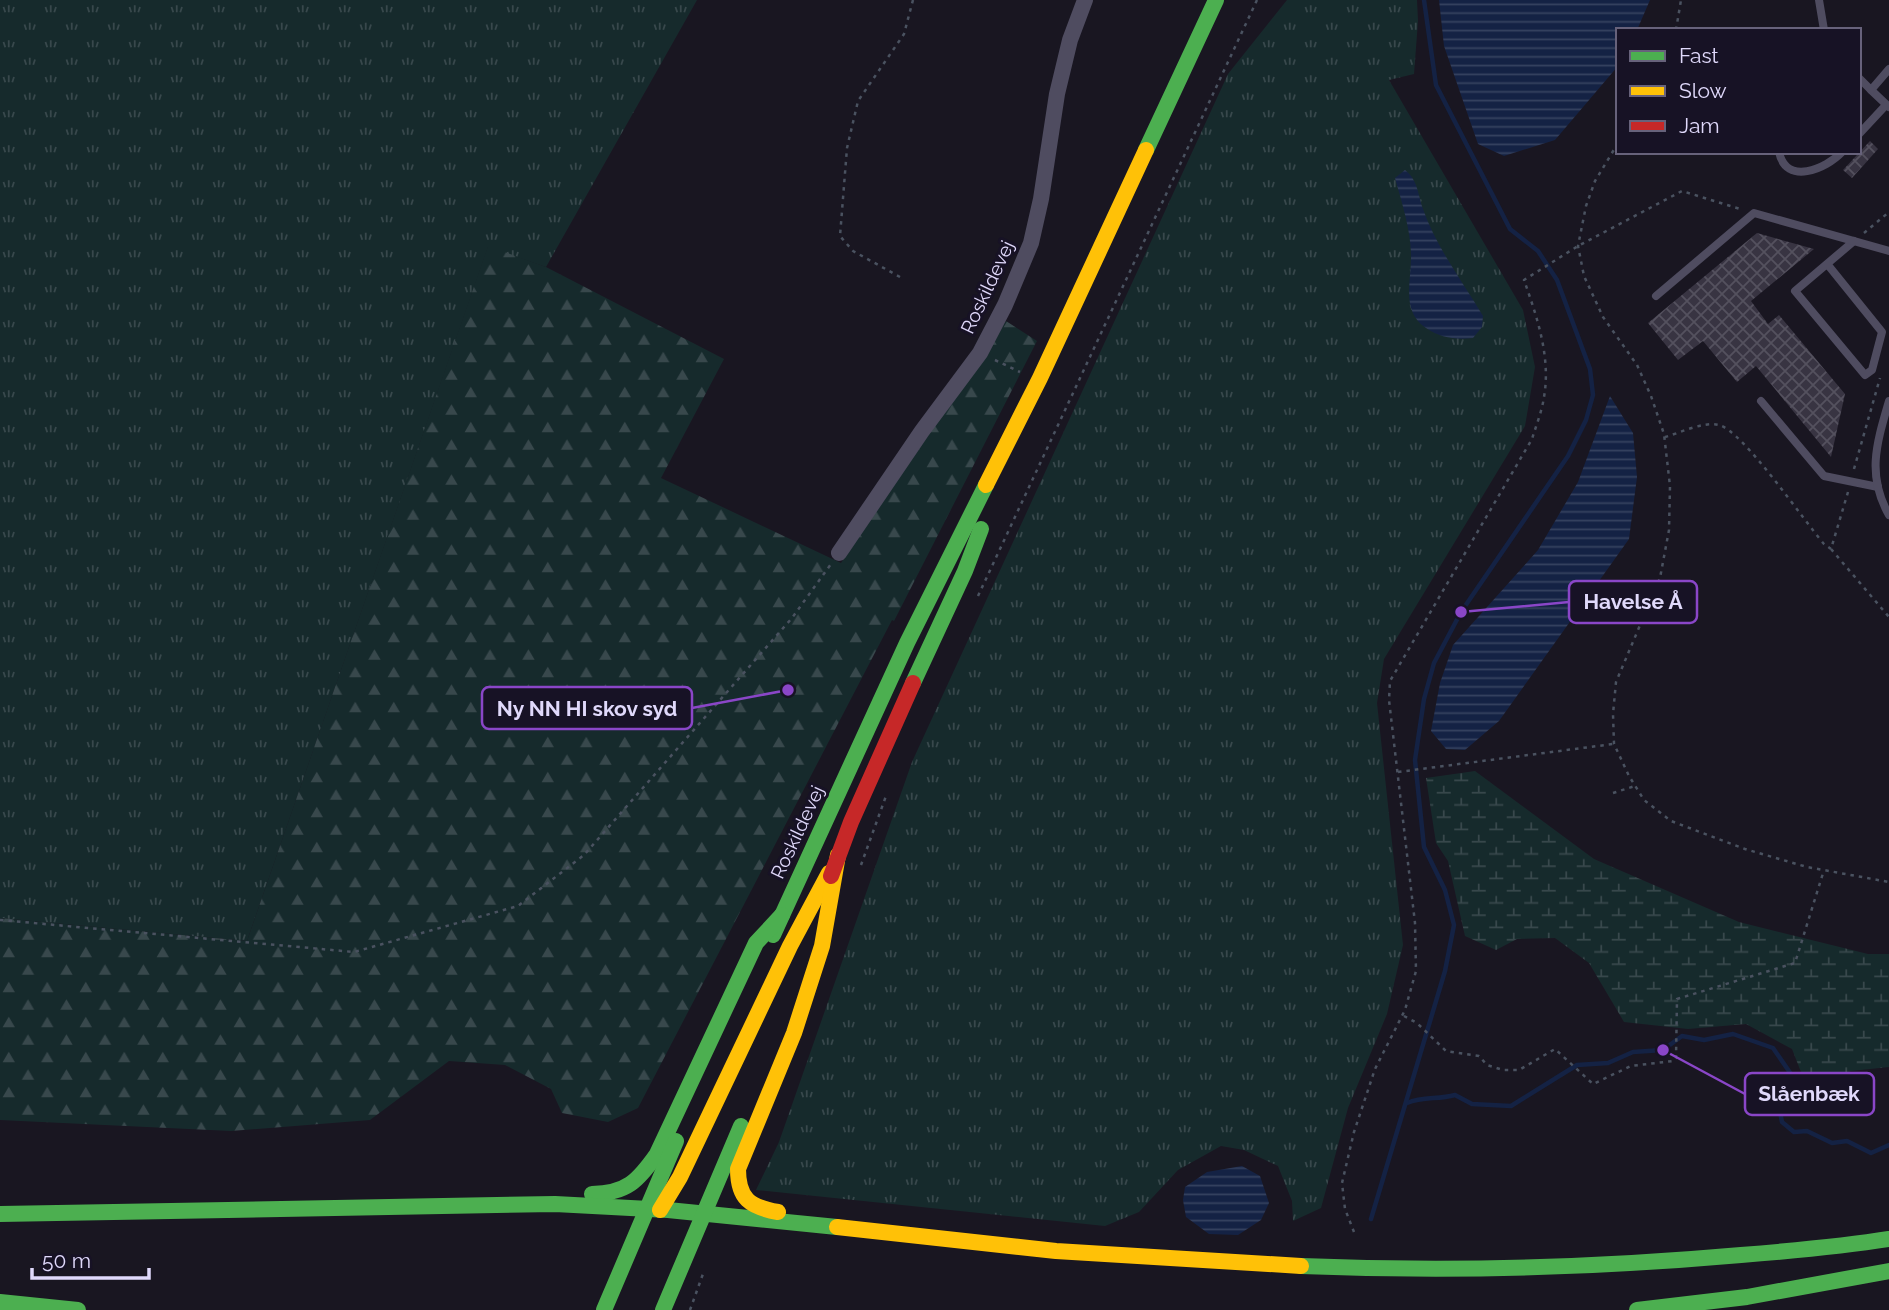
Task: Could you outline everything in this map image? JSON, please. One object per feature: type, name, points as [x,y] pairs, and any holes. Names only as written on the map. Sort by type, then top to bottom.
[{"type":"main road","name":"Roskildevej","points":[[620,1310],[681,1128],[907,643],[1040,378],[1216,0]]},
{"type":"main road","name":"Roskildevej","points":[[663,1310],[769,1061],[838,855],[877,761],[965,570],[1040,378]]},
{"type":"main road","name":"Roskildevej","points":[[604,1310],[653,1209],[680,1177],[790,946],[838,855]]},
{"type":"main road","points":[[838,855],[822,946],[794,1033],[737,1169],[741,1193],[747,1201],[760,1209],[913,1227],[975,1242]]},
{"type":"main road","points":[[299,1209],[368,1199],[603,1194],[628,1189],[643,1175],[657,1154],[756,943],[782,915]]},
{"type":"main road","points":[[0,1214],[555,1205],[653,1209],[1056,1251],[1237,1264],[1399,1270],[1652,1262],[1852,1245],[1889,1239]]},
{"type":"main road","points":[[1637,1310],[1747,1297],[1889,1270]]},
{"type":"main road","points":[[1854,1293],[1889,1280]]},
{"type":"main road","points":[[0,1302],[78,1310]]},
{"type":"main road","points":[[1760,1310],[1787,1306]]},
{"type":"street","name":"Roskildevej","points":[[839,553],[922,431],[980,353],[1005,305],[1031,243],[1041,199],[1057,94],[1070,40],[1085,0]]},
{"type":"lane","points":[[1819,0],[1824,28]]},
{"type":"lane","points":[[1871,90],[1889,69]]},
{"type":"lane","points":[[1861,80],[1888,106],[1861,132]]},
{"type":"lane","points":[[1779,154],[1780,159],[1791,170],[1808,172],[1827,165],[1840,154]]},
{"type":"lane","points":[[1656,296],[1754,213],[1889,251]]},
{"type":"lane","points":[[1828,265],[1882,332],[1872,370],[1865,375],[1795,291],[1854,241]]},
{"type":"lane","points":[[1761,401],[1824,475],[1878,487]]},
{"type":"lane","points":[[1889,401],[1874,460],[1878,487],[1889,515]]},
{"type":"path","points":[[900,277],[853,251],[840,236],[847,148],[858,101],[904,34],[913,0]]},
{"type":"path","points":[[975,602],[1257,0]]},
{"type":"path","points":[[1676,28],[1681,0]]},
{"type":"path","points":[[1616,146],[1595,181],[1586,206],[1578,246],[1584,276],[1603,317],[1637,365],[1665,437],[1670,486],[1670,530],[1660,578],[1616,682],[1614,744],[1644,800],[1671,821],[1745,849],[1824,870],[1889,882]]},
{"type":"path","points":[[1354,1231],[1345,1209],[1342,1183],[1354,1132],[1375,1069],[1403,1015],[1416,971],[1415,923],[1389,700],[1390,681],[1532,439],[1544,397],[1545,354],[1524,280],[1578,246],[1682,191],[1754,213]]},
{"type":"path","points":[[1854,241],[1889,212]]},
{"type":"path","points":[[980,353],[1040,378]]},
{"type":"path","points":[[1665,437],[1709,425],[1720,425],[1730,431],[1831,549]]},
{"type":"path","points":[[0,920],[354,951],[518,906],[584,855],[792,618],[839,553]]},
{"type":"path","points":[[1398,772],[1614,744]]},
{"type":"path","points":[[858,875],[891,786]]},
{"type":"path","points":[[1613,793],[1635,786]]},
{"type":"path","points":[[1403,1015],[1417,1023],[1446,1051],[1479,1056],[1487,1065],[1503,1070],[1519,1070],[1555,1049],[1593,1084],[1631,1066],[1673,1061],[1676,1058],[1677,999],[1795,963],[1824,870]]},
{"type":"green space","points":[[0,0],[697,0],[546,267],[488,247],[247,941],[0,918]]},
{"type":"green space","points":[[1287,0],[1417,0],[1414,74],[1389,80],[1523,310],[1535,367],[1525,426],[1384,659],[1377,703],[1403,945],[1387,1014],[1348,1108],[1321,1208],[1293,1221],[1292,1201],[1278,1166],[1244,1150],[1221,1146],[1178,1170],[1139,1212],[1105,1226],[756,1190],[779,1142],[912,762],[1228,74]]},
{"type":"green space","points":[[488,246],[546,267],[724,359],[661,478],[841,563],[1006,321],[1037,341],[894,621],[892,620],[638,1108],[608,1122],[562,1113],[551,1089],[505,1065],[449,1061],[370,1120],[231,1131],[0,1120],[0,918],[247,941]]},
{"type":"green space","points":[[1475,771],[1594,859],[1739,922],[1868,954],[1889,954],[1889,1067],[1851,1071],[1808,1090],[1792,1049],[1746,1024],[1688,1029],[1624,1022],[1589,963],[1555,938],[1517,939],[1496,950],[1465,936],[1448,861],[1436,843],[1426,778]]},
{"type":"water","points":[[1439,0],[1650,0],[1638,28],[1616,28],[1616,68],[1555,140],[1504,156],[1478,144],[1444,46]]},
{"type":"water","points":[[1405,170],[1415,183],[1435,237],[1483,316],[1482,327],[1473,338],[1437,334],[1418,321],[1413,313],[1409,294],[1410,244],[1395,178]]},
{"type":"water","points":[[1610,396],[1633,433],[1637,477],[1629,539],[1499,721],[1465,750],[1446,749],[1431,731],[1440,683],[1453,645],[1538,550],[1578,482]]},
{"type":"water","points":[[1242,1166],[1260,1176],[1269,1203],[1261,1220],[1238,1235],[1209,1234],[1186,1217],[1183,1200],[1185,1187],[1207,1172]]},
{"type":"building","points":[[1870,141],[1878,149],[1852,178],[1843,170],[1861,154]]},
{"type":"building","points":[[1757,233],[1814,249],[1751,301],[1768,324],[1779,315],[1845,394],[1831,457],[1756,366],[1737,382],[1703,341],[1678,360],[1648,323]]},
{"type":"waterway","points":[[1371,1219],[1445,971],[1454,925],[1445,890],[1424,847],[1415,760],[1424,699],[1434,663],[1461,612],[1568,456],[1586,420],[1593,395],[1590,369],[1557,280],[1538,251],[1510,229],[1436,85],[1424,0]]},
{"type":"waterway","points":[[1407,1103],[1455,1095],[1472,1104],[1511,1106],[1577,1065],[1608,1063],[1633,1052],[1663,1050],[1682,1036],[1704,1040],[1733,1034],[1773,1048],[1791,1074],[1791,1088],[1780,1112],[1782,1122],[1794,1132],[1807,1131],[1832,1143],[1847,1141],[1871,1153],[1889,1145]]},
{"type":"traffic: fast","points":[[1146,150],[1216,0]]},
{"type":"traffic: fast","points":[[773,935],[907,643],[986,485]]},
{"type":"traffic: fast","points":[[913,683],[965,571],[981,529]]},
{"type":"traffic: fast","points":[[592,1194],[614,1191],[631,1184],[657,1154],[756,943],[782,915]]},
{"type":"traffic: fast","points":[[663,1310],[741,1126]]},
{"type":"traffic: fast","points":[[604,1310],[676,1141]]},
{"type":"traffic: fast","points":[[0,1214],[555,1204],[668,1210],[837,1227]]},
{"type":"traffic: fast","points":[[1301,1266],[1411,1269],[1576,1266],[1778,1252],[1889,1239]]},
{"type":"traffic: fast","points":[[1637,1310],[1747,1297],[1889,1271]]},
{"type":"traffic: fast","points":[[0,1302],[78,1310]]},
{"type":"traffic: slow","points":[[986,485],[1040,378],[1146,150]]},
{"type":"traffic: slow","points":[[778,1212],[748,1200],[740,1188],[738,1169],[794,1033],[822,946],[838,855]]},
{"type":"traffic: slow","points":[[660,1210],[680,1177],[790,946],[829,873]]},
{"type":"traffic: slow","points":[[837,1227],[1056,1251],[1301,1266]]},
{"type":"traffic: jam","points":[[831,876],[851,822],[913,683]]},
{"type":"place","name":"Havelse Å","points":[[1461,612]]},
{"type":"place","name":"Ny NN HI skov syd","points":[[788,690]]},
{"type":"place","name":"Slåenbæk","points":[[1663,1050]]}]
